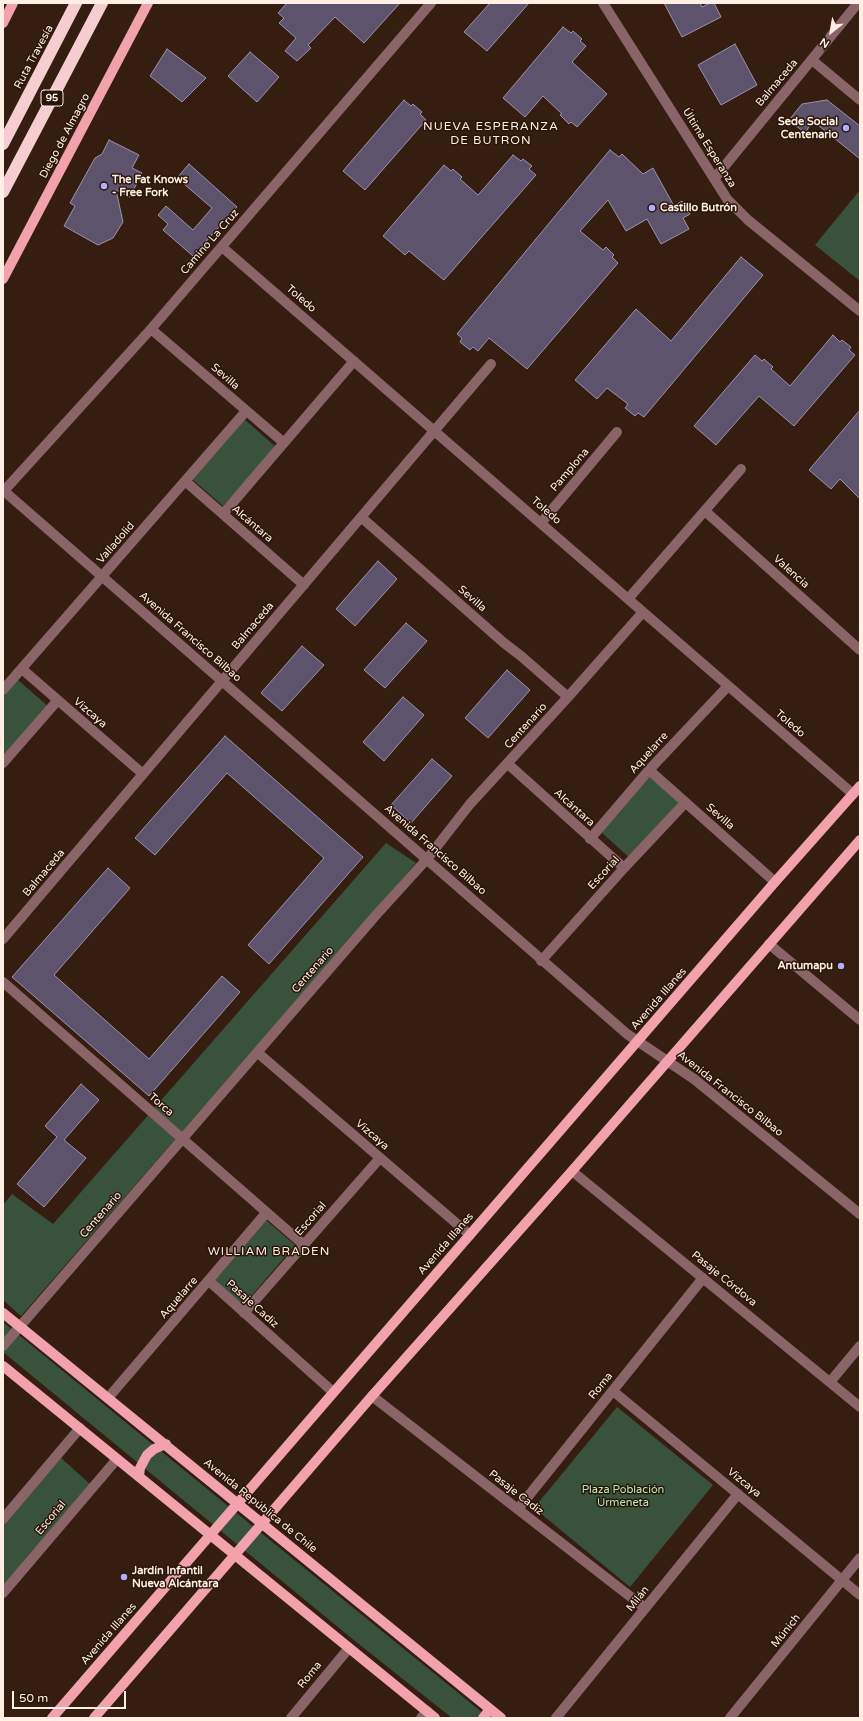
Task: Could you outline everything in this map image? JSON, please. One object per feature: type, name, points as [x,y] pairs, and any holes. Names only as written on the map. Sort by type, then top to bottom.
[{"type":"highway","name":"Ruta Travesía","points":[[3,144],[76,3]]},
{"type":"highway","name":"95","points":[[3,192],[102,3]]},
{"type":"main road","points":[[3,23],[13,3]]},
{"type":"main road","name":"Diego de Almagro","points":[[3,279],[148,3]]},
{"type":"main road","name":"Avenida Illanes","points":[[52,1718],[775,882],[857,790]]},
{"type":"main road","points":[[94,1718],[372,1396],[572,1171],[860,840]]},
{"type":"main road","name":"Avenida República de Chile","points":[[3,1313],[166,1444],[501,1718]]},
{"type":"main road","points":[[3,1366],[349,1648],[424,1714],[435,1718]]},
{"type":"main road","points":[[139,1476],[140,1468],[147,1455],[160,1445],[166,1444]]},
{"type":"main road","points":[[483,1718],[490,1709]]},
{"type":"street","name":"Camino La Cruz","points":[[4,491],[151,329],[430,3]]},
{"type":"street","name":"Última Esperanza","points":[[604,3],[727,199],[743,215],[860,311]]},
{"type":"street","name":"Balmaceda","points":[[714,179],[858,3]]},
{"type":"street","points":[[812,60],[860,100]]},
{"type":"street","name":"Toledo","points":[[222,247],[728,686],[857,790]]},
{"type":"street","name":"Sevilla","points":[[151,329],[283,442]]},
{"type":"street","points":[[223,514],[283,442],[354,361]]},
{"type":"street","name":"Balmaceda","points":[[3,939],[491,364]]},
{"type":"street","name":"Valladolid","points":[[3,690],[246,411]]},
{"type":"street","name":"Pamplona","points":[[541,524],[617,432]]},
{"type":"street","points":[[628,599],[741,469]]},
{"type":"street","name":"Alcántara","points":[[185,481],[304,585]]},
{"type":"street","name":"Avenida Francisco Bilbao","points":[[4,491],[427,859],[541,961],[638,1042],[668,1060],[694,1079],[860,1214]]},
{"type":"street","name":"Valencia","points":[[705,511],[860,650]]},
{"type":"street","name":"Sevilla","points":[[361,517],[568,698]]},
{"type":"street","name":"Centenario","points":[[3,1346],[377,914],[427,859],[470,804],[568,698],[643,612]]},
{"type":"street","name":"Vizcaya","points":[[22,669],[143,774]]},
{"type":"street","name":"Aquelarre","points":[[590,839],[649,770],[728,686]]},
{"type":"street","points":[[3,763],[58,700]]},
{"type":"street","name":"Alcántara","points":[[508,764],[624,868]]},
{"type":"street","name":"Sevilla","points":[[649,770],[775,882]]},
{"type":"street","name":"Escorial","points":[[541,961],[624,868],[686,803]]},
{"type":"street","points":[[769,944],[860,1020]]},
{"type":"street","name":"Torca","points":[[3,982],[304,1245]]},
{"type":"street","name":"Vizcaya","points":[[258,1053],[470,1235]]},
{"type":"street","name":"Escorial","points":[[244,1313],[380,1158]]},
{"type":"street","name":"Pasaje Córdova","points":[[572,1171],[860,1407]]},
{"type":"street","name":"Aquelarre","points":[[108,1398],[266,1213]]},
{"type":"street","name":"Roma","points":[[518,1509],[703,1278]]},
{"type":"street","name":"Pasaje Cadiz","points":[[209,1281],[333,1392]]},
{"type":"street","points":[[830,1382],[860,1346]]},
{"type":"street","name":"Vizcaya","points":[[612,1391],[860,1594]]},
{"type":"street","name":"Pasaje Cadiz","points":[[372,1396],[645,1608]]},
{"type":"street","points":[[3,1519],[80,1428]]},
{"type":"street","name":"Escorial","points":[[3,1593],[117,1459]]},
{"type":"street","name":"Milán","points":[[556,1718],[738,1494]]},
{"type":"street","name":"Múnich","points":[[730,1718],[860,1558]]},
{"type":"street","name":"Roma","points":[[291,1718],[349,1648]]},
{"type":"green space","points":[[860,190],[860,281],[815,245]]},
{"type":"green space","points":[[243,418],[277,448],[223,506],[191,478]]},
{"type":"green space","points":[[18,680],[50,708],[3,760],[3,697]]},
{"type":"green space","points":[[655,769],[688,798],[633,861],[601,832]]},
{"type":"green space","points":[[386,843],[416,863],[21,1316],[3,1300],[3,1205],[12,1194],[53,1224]]},
{"type":"green space","points":[[266,1220],[295,1245],[242,1307],[213,1282]]},
{"type":"green space","points":[[3,1322],[489,1718],[452,1718],[350,1637],[3,1352]]},
{"type":"green space","name":"Plaza Población Urmeneta","points":[[617,1407],[713,1485],[630,1587],[534,1508]]},
{"type":"green space","points":[[60,1457],[90,1484],[3,1587],[3,1524]]},
{"type":"building","points":[[287,3],[400,3],[364,43],[335,17],[308,45],[311,48],[297,61],[285,51],[296,38],[279,23],[284,18],[278,13]]},
{"type":"building","points":[[490,3],[529,3],[487,51],[464,32]]},
{"type":"building","points":[[664,3],[700,3],[702,7],[710,3],[714,3],[721,17],[682,37]]},
{"type":"building","points":[[563,27],[571,33],[573,31],[582,39],[580,41],[586,46],[572,62],[607,94],[577,127],[571,122],[569,124],[560,115],[562,114],[543,96],[525,117],[503,98]]},
{"type":"building","points":[[735,44],[757,85],[721,105],[698,65]]},
{"type":"building","points":[[167,49],[206,78],[182,102],[150,76]]},
{"type":"building","points":[[250,52],[279,77],[257,102],[228,76]]},
{"type":"building","points":[[404,100],[411,106],[413,104],[422,112],[420,114],[426,120],[365,190],[343,171]]},
{"type":"building","name":"Sede Social Centenario","points":[[827,100],[860,126],[860,159],[813,121],[805,133],[789,120],[802,104]]},
{"type":"building","points":[[109,140],[139,155],[132,168],[142,173],[130,197],[116,190],[123,222],[113,238],[98,245],[64,226],[75,206],[70,203],[95,158],[102,154]]},
{"type":"building","points":[[610,150],[619,157],[622,154],[643,174],[653,168],[674,206],[682,201],[690,214],[683,218],[689,229],[661,244],[647,219],[626,231],[608,200],[580,231],[603,250],[606,247],[614,255],[612,257],[618,263],[527,369],[489,338],[478,351],[473,347],[470,350],[460,342],[462,338],[457,334]]},
{"type":"building","points":[[513,155],[521,161],[523,159],[532,166],[529,169],[536,175],[444,280],[409,251],[405,255],[383,236],[444,165],[451,171],[453,169],[462,177],[460,179],[478,195]]},
{"type":"building","points":[[189,164],[237,207],[193,256],[163,230],[168,224],[158,215],[166,206],[193,230],[212,208],[177,178]]},
{"type":"building","points":[[741,257],[763,275],[644,417],[638,413],[635,416],[625,408],[628,404],[607,388],[597,399],[575,380],[636,309],[671,341]]},
{"type":"building","points":[[833,335],[840,342],[842,340],[851,347],[849,350],[855,355],[794,426],[759,396],[716,445],[694,426],[755,355],[762,361],[764,359],[773,367],[771,369],[790,386]]},
{"type":"building","points":[[860,410],[860,499],[840,479],[831,489],[809,470]]},
{"type":"building","points":[[378,561],[397,579],[355,626],[336,609]]},
{"type":"building","points":[[406,623],[427,641],[385,688],[364,670]]},
{"type":"building","points":[[302,646],[324,665],[282,711],[261,693]]},
{"type":"building","points":[[507,670],[530,690],[488,738],[465,718]]},
{"type":"building","points":[[403,697],[424,715],[384,761],[363,742]]},
{"type":"building","points":[[225,736],[363,857],[269,964],[248,945],[324,858],[227,773],[155,855],[135,838]]},
{"type":"building","points":[[432,759],[452,776],[411,823],[391,805]]},
{"type":"building","points":[[108,868],[130,888],[54,975],[149,1059],[222,976],[240,992],[149,1096],[12,977]]},
{"type":"building","points":[[81,1084],[99,1100],[64,1140],[86,1158],[44,1207],[17,1184],[57,1137],[45,1126]]},
{"type":"place","name":"Sede Social Centenario","points":[[846,128]]},
{"type":"place","name":"The Fat Knows - Free Fork","points":[[104,186]]},
{"type":"place","name":"Castillo Butrón","points":[[652,208]]},
{"type":"place","name":"Antumapu","points":[[841,966]]},
{"type":"place","name":"Jardín Infantil Nueva Alcántara","points":[[124,1577]]},
{"type":"district","name":"NUEVA ESPERANZA DE BUTRON","points":[[491,134]]},
{"type":"district","name":"WILLIAM BRADEN","points":[[269,1252]]}]
